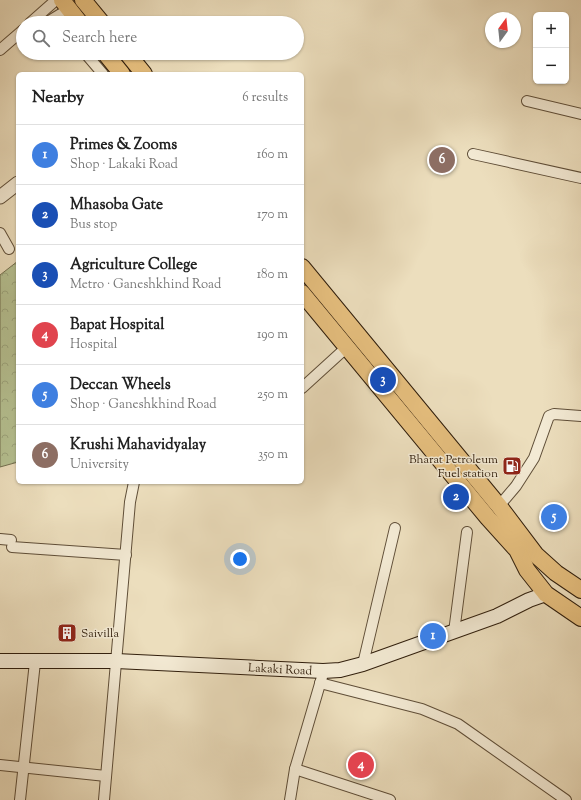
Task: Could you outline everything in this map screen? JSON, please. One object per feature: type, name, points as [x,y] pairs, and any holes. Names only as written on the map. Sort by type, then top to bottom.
[{"type":"main road","points":[[83,0],[96,16]]},
{"type":"main road","points":[[62,3],[73,16]]},
{"type":"main road","points":[[111,60],[120,72]]},
{"type":"main road","points":[[133,60],[142,72]]},
{"type":"main road","points":[[304,269],[499,506],[521,544],[547,582],[581,604]]},
{"type":"main road","points":[[304,295],[488,518],[536,555],[556,573],[581,590]]},
{"type":"main road","points":[[521,544],[541,549],[581,579]]},
{"type":"main road","points":[[521,544],[527,570],[546,594],[581,618]]},
{"type":"main road","name":"Lakaki Road","points":[[0,661],[116,661],[321,677],[454,632],[497,616],[529,600],[546,594]]},
{"type":"street","points":[[52,16],[62,3]]},
{"type":"street","points":[[41,16],[62,3]]},
{"type":"street","points":[[0,50],[16,36]]},
{"type":"street","points":[[91,60],[101,72]]},
{"type":"street","points":[[526,101],[581,114]]},
{"type":"street","points":[[473,154],[581,178]]},
{"type":"street","points":[[2,191],[16,184]]},
{"type":"street","points":[[0,233],[9,248]]},
{"type":"street","points":[[304,386],[347,347]]},
{"type":"street","points":[[499,506],[516,486],[534,458],[549,416],[554,414],[581,416]]},
{"type":"street","points":[[104,800],[130,502],[134,484]]},
{"type":"street","points":[[363,664],[395,528]]},
{"type":"street","points":[[454,632],[467,532]]},
{"type":"street","points":[[0,540],[12,544],[126,555]]},
{"type":"street","points":[[20,800],[35,662]]},
{"type":"street","points":[[290,800],[295,769],[321,677],[422,709],[458,724],[566,800]]},
{"type":"street","points":[[0,764],[106,776]]},
{"type":"street","points":[[295,769],[390,800]]},
{"type":"green space","points":[[16,263],[16,463],[0,467],[0,275]]},
{"type":"place","name":"Krushi Mahavidyalay","points":[[442,160]]},
{"type":"place","name":"Agriculture College","points":[[383,380]]},
{"type":"place","name":"Bharat Petroleum Fuel station","points":[[512,466]]},
{"type":"place","name":"Mhasoba Gate","points":[[456,497]]},
{"type":"place","name":"Deccan Wheels","points":[[554,517]]},
{"type":"place","name":"Saivilla","points":[[67,633]]},
{"type":"place","name":"Primes & Zooms","points":[[433,636]]},
{"type":"place","name":"Bapat Hospital","points":[[361,765]]}]
